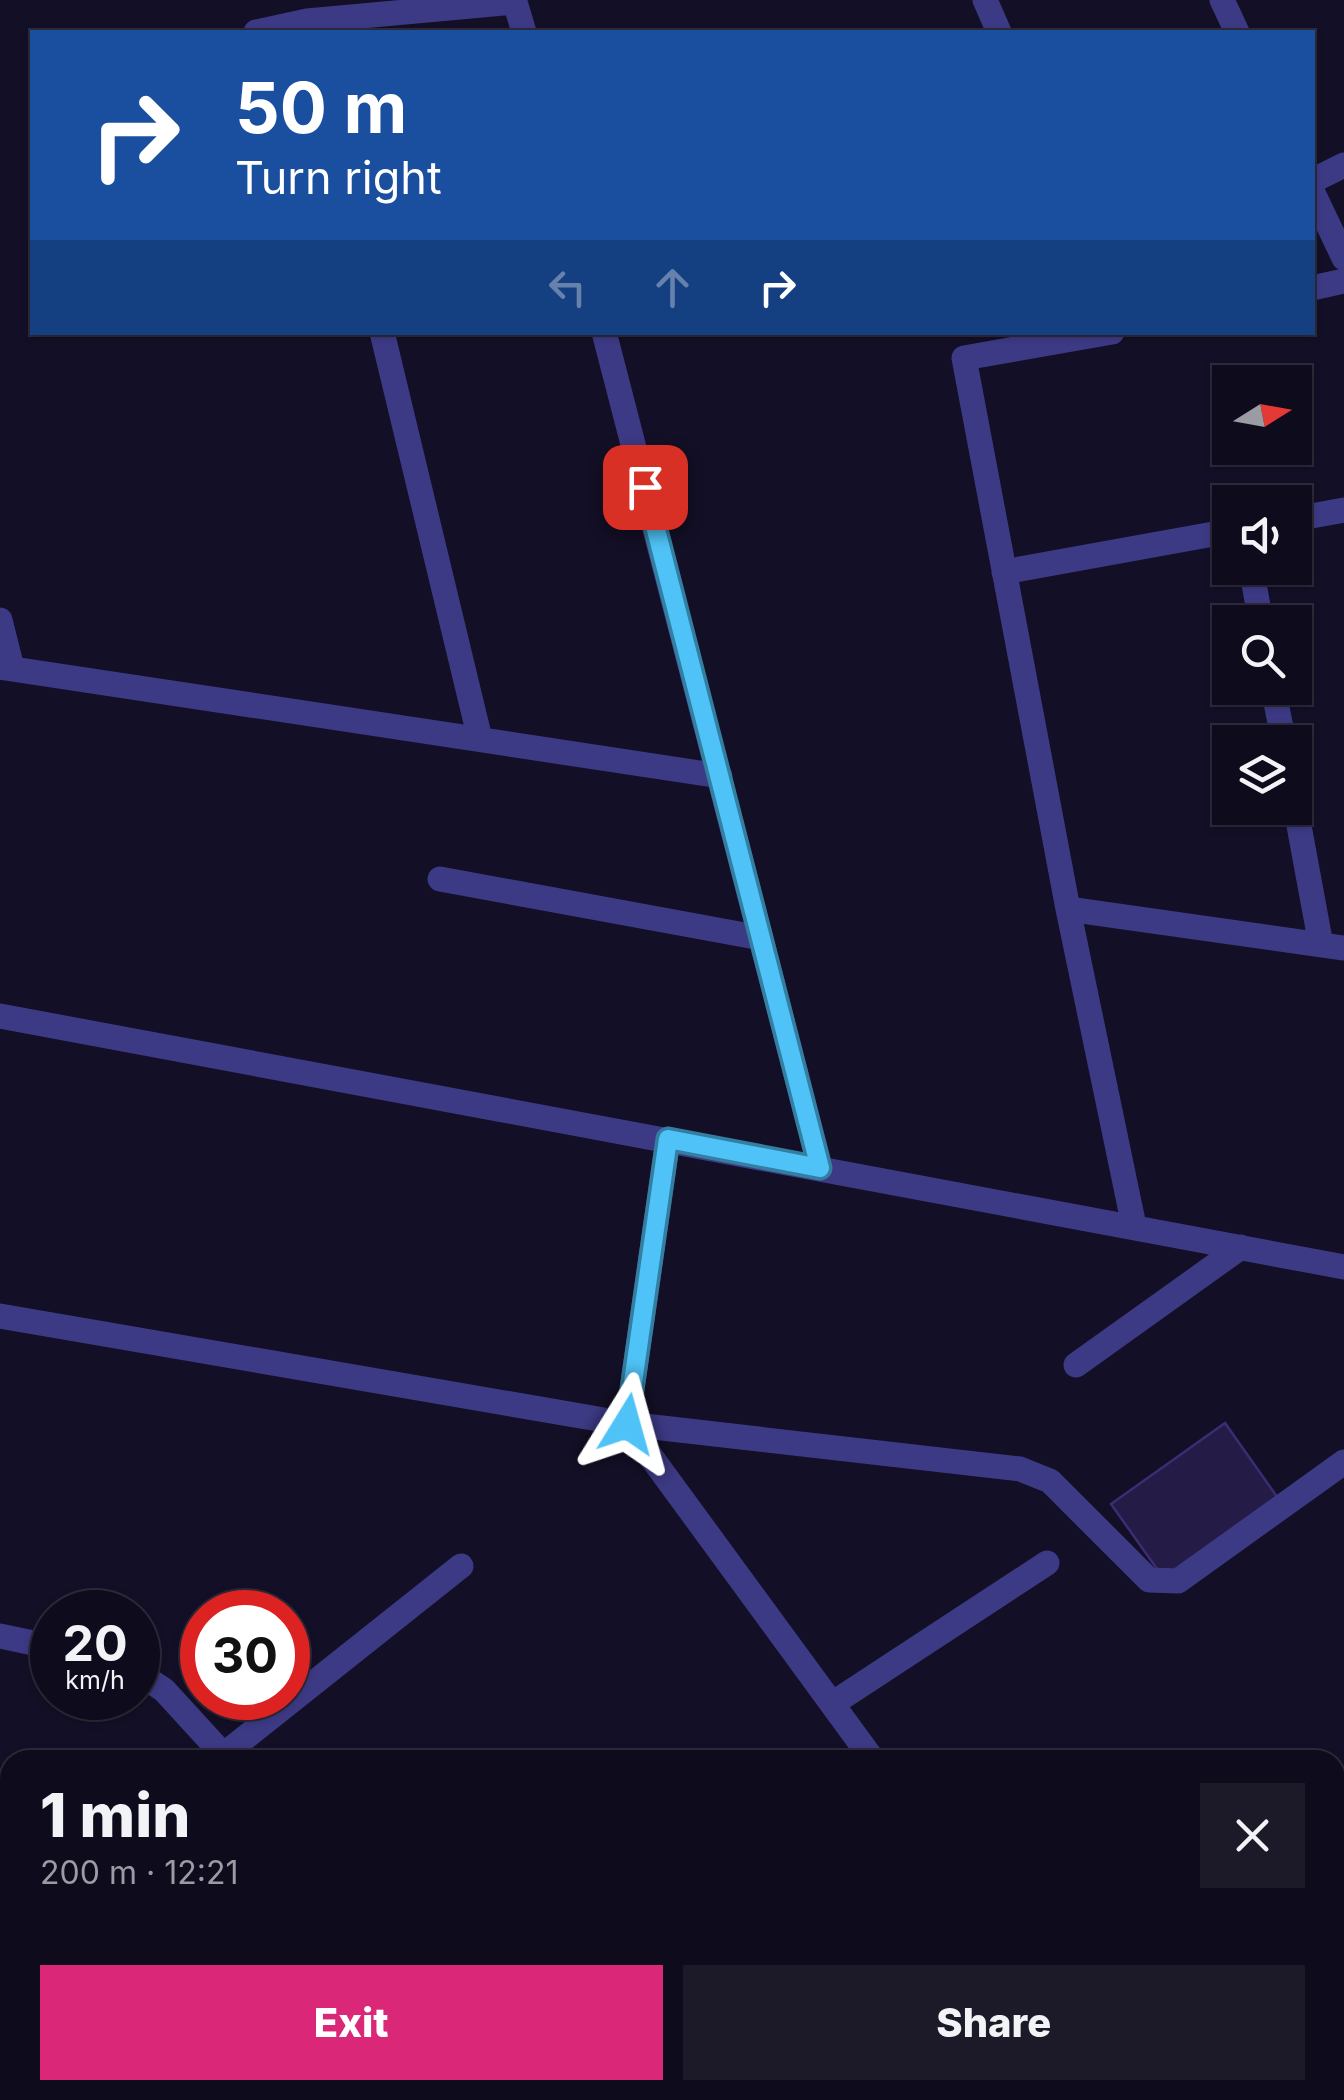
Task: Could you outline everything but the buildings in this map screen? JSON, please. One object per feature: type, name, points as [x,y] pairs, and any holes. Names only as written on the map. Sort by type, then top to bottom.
[{"type":"street","points":[[985,0],[997,30]]},
{"type":"street","points":[[1222,0],[1236,30]]},
{"type":"street","points":[[274,30],[516,1],[523,30]]},
{"type":"street","points":[[1315,180],[1344,165]]},
{"type":"street","points":[[1315,197],[1344,258]]},
{"type":"street","points":[[1315,287],[1344,280]]},
{"type":"street","points":[[383,335],[480,739]]},
{"type":"street","points":[[605,335],[820,1168]]},
{"type":"street","points":[[1095,335],[964,358],[1068,909],[1134,1226]]},
{"type":"street","points":[[1312,515],[1344,510]]},
{"type":"street","points":[[1004,572],[1212,534]]},
{"type":"street","points":[[0,620],[6,668],[720,776]]},
{"type":"street","points":[[1068,909],[1332,946],[1300,825]]},
{"type":"street","points":[[440,879],[761,938]]},
{"type":"street","points":[[0,1016],[1344,1267]]},
{"type":"street","points":[[668,1139],[627,1424],[866,1750]]},
{"type":"street","points":[[1076,1365],[1242,1247]]},
{"type":"street","points":[[0,1316],[627,1424],[1034,1472],[1050,1481],[1149,1580],[1160,1584],[1178,1580],[1344,1462]]},
{"type":"street","points":[[832,1704],[1047,1563]]},
{"type":"street","points":[[233,1750],[461,1566]]},
{"type":"street","points":[[0,1636],[30,1642]]},
{"type":"street","points":[[160,1687],[216,1750]]},
{"type":"route","points":[[627,1424],[668,1139],[820,1168],[645,487]]}]
